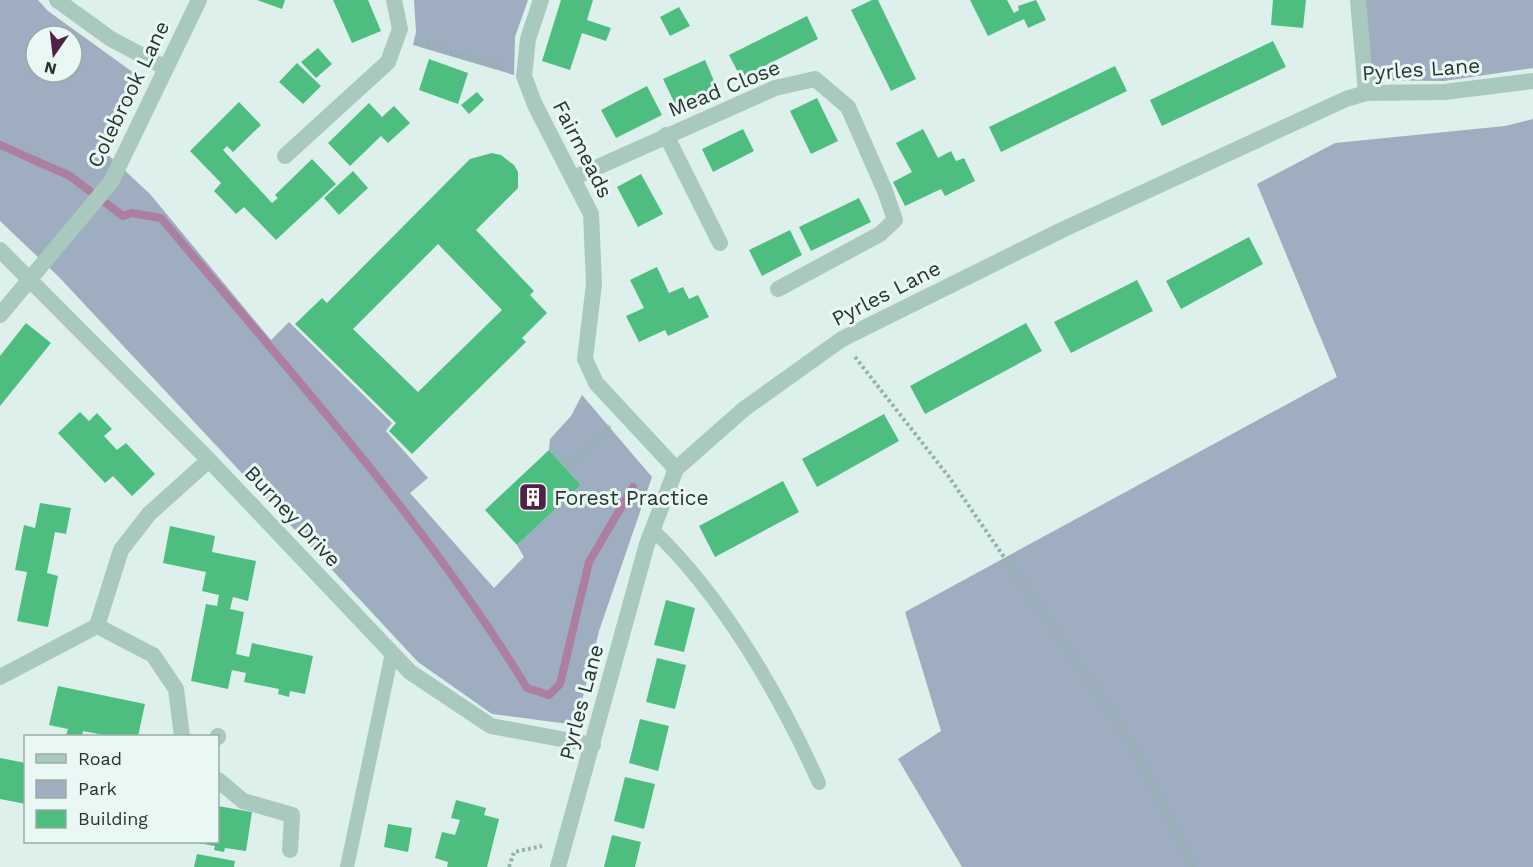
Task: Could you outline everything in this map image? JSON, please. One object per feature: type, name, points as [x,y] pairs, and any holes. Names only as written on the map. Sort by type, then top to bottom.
[{"type":"street","points":[[57,0],[111,39],[166,68]]},
{"type":"street","name":"Colebrook Lane","points":[[0,315],[111,182],[199,0]]},
{"type":"street","points":[[285,156],[388,62],[400,29],[394,0]]},
{"type":"street","name":"Fairmeads","points":[[541,0],[528,39],[524,72],[534,105],[591,214],[594,284],[585,360],[597,383],[676,469]]},
{"type":"street","points":[[1358,0],[1366,93]]},
{"type":"street","name":"Mead Close","points":[[573,178],[775,88],[815,79],[848,107],[885,190],[895,220],[880,234],[778,289]]},
{"type":"street","name":"Pyrles Lane","points":[[558,867],[647,544],[654,531],[676,469],[744,409],[842,339],[1075,224],[1346,99],[1366,93],[1444,92],[1533,81]]},
{"type":"street","points":[[666,135],[720,243]]},
{"type":"street","name":"Burney Drive","points":[[0,250],[209,460],[410,672],[491,726],[592,745]]},
{"type":"street","points":[[0,676],[97,626],[121,550],[149,514],[209,460]]},
{"type":"street","points":[[97,626],[153,655],[176,689],[182,735]]},
{"type":"street","points":[[219,781],[243,801],[292,815],[290,850]]},
{"type":"lane","points":[[654,531],[679,555],[762,674],[819,783]]},
{"type":"lane","points":[[347,867],[392,653]]},
{"type":"path","points":[[398,38],[524,72]]},
{"type":"path","points":[[842,339],[950,477],[1136,749],[1194,867]]},
{"type":"path","points":[[566,468],[623,413]]},
{"type":"path","points":[[509,867],[514,852],[566,841]]},
{"type":"green space","points":[[0,0],[38,0],[48,11],[66,24],[24,24],[24,84],[84,84],[84,37],[138,76],[107,154],[150,194],[271,340],[289,322],[392,423],[386,431],[428,478],[410,493],[494,588],[524,557],[517,545],[581,485],[549,450],[550,439],[571,416],[582,395],[652,477],[599,631],[576,725],[492,714],[418,662],[59,277],[0,221]]},
{"type":"green space","points":[[414,0],[528,0],[515,37],[514,75],[413,45],[416,32]]},
{"type":"green space","points":[[1358,0],[1533,0],[1533,68],[1444,81],[1365,80]]},
{"type":"green space","points":[[1533,119],[1533,867],[962,867],[898,759],[941,731],[905,612],[1337,377],[1257,184],[1335,143],[1505,126]]},
{"type":"building","points":[[257,0],[285,0],[282,9]]},
{"type":"building","points":[[333,0],[368,0],[381,31],[352,43]]},
{"type":"building","points":[[561,0],[593,0],[587,20],[611,28],[606,41],[582,33],[570,70],[542,61]]},
{"type":"building","points":[[872,0],[878,0],[916,79],[891,91],[851,10]]},
{"type":"building","points":[[970,0],[1007,0],[1014,13],[1019,10],[1018,6],[1036,0],[1046,20],[1028,28],[1024,19],[988,36]]},
{"type":"building","points":[[1273,0],[1306,0],[1303,28],[1271,25]]},
{"type":"building","points":[[679,7],[690,26],[670,36],[660,17]]},
{"type":"building","points":[[807,16],[818,39],[741,78],[729,55]]},
{"type":"building","points":[[1273,41],[1286,67],[1162,126],[1150,100]]},
{"type":"building","points":[[318,48],[332,64],[316,78],[301,62]]},
{"type":"building","points":[[429,59],[468,73],[458,104],[419,90]]},
{"type":"building","points":[[705,60],[717,88],[676,106],[663,79]]},
{"type":"building","points":[[297,63],[321,86],[303,104],[279,82]]},
{"type":"building","points":[[1115,66],[1127,91],[1001,152],[989,127]]},
{"type":"building","points":[[647,86],[662,115],[616,138],[601,110]]},
{"type":"building","points":[[477,92],[484,100],[469,114],[461,105]]},
{"type":"building","points":[[817,98],[838,141],[811,154],[790,111]]},
{"type":"building","points":[[239,102],[261,125],[233,152],[227,146],[223,150],[272,203],[278,198],[275,195],[312,159],[336,184],[276,240],[244,207],[236,214],[214,191],[221,183],[190,151]]},
{"type":"building","points":[[369,103],[382,117],[394,106],[410,123],[388,143],[381,136],[350,166],[328,143]]},
{"type":"building","points":[[743,129],[754,151],[713,172],[702,149]]},
{"type":"building","points":[[923,129],[938,158],[951,151],[956,161],[964,158],[975,181],[945,196],[941,189],[905,206],[893,182],[912,172],[896,143]]},
{"type":"building","points":[[492,153],[501,155],[514,165],[518,172],[518,188],[476,230],[534,291],[530,295],[547,313],[522,338],[526,342],[412,454],[389,431],[396,423],[295,324],[322,298],[327,303],[470,159]],"holes":[[[438,244],[502,310],[418,392],[353,329]]]},
{"type":"building","points":[[353,171],[368,188],[339,215],[324,198]]},
{"type":"building","points":[[641,174],[663,214],[638,227],[617,187]]},
{"type":"building","points":[[859,198],[871,222],[811,251],[799,227]]},
{"type":"building","points":[[790,230],[802,255],[762,276],[749,250]]},
{"type":"building","points":[[1249,237],[1263,264],[1181,309],[1166,281]]},
{"type":"building","points":[[657,267],[669,293],[683,287],[689,299],[698,295],[709,317],[668,336],[665,330],[639,342],[626,316],[644,308],[630,280]]},
{"type":"building","points":[[1137,280],[1153,311],[1071,353],[1054,322]]},
{"type":"building","points":[[26,323],[51,343],[0,406],[0,356]]},
{"type":"building","points":[[1026,323],[1042,351],[925,414],[910,386]]},
{"type":"building","points":[[80,412],[89,421],[97,413],[112,429],[104,436],[117,450],[126,443],[155,474],[132,496],[113,476],[105,483],[58,433]]},
{"type":"building","points":[[884,414],[899,441],[817,487],[802,459]]},
{"type":"building","name":"Forest Practice","points":[[549,450],[581,485],[517,545],[485,510]]},
{"type":"building","points":[[783,481],[799,512],[715,557],[699,526]]},
{"type":"building","points":[[40,503],[71,508],[66,534],[55,532],[47,573],[58,576],[48,627],[17,621],[27,572],[15,570],[24,525],[35,528]]},
{"type":"building","points":[[170,526],[215,536],[212,552],[256,561],[248,601],[233,597],[230,609],[244,612],[236,654],[249,657],[252,643],[313,656],[305,694],[290,691],[289,697],[278,694],[279,689],[244,682],[246,673],[232,670],[228,689],[191,681],[206,604],[217,606],[219,595],[202,591],[206,572],[163,563]]},
{"type":"building","points":[[666,600],[695,608],[684,652],[654,645]]},
{"type":"building","points":[[657,658],[686,665],[675,709],[646,702]]},
{"type":"building","points":[[58,686],[145,704],[138,735],[104,735],[83,731],[82,735],[66,735],[68,729],[49,725]]},
{"type":"building","points":[[640,719],[669,726],[658,771],[629,763]]},
{"type":"building","points":[[0,758],[24,763],[24,804],[0,799]]},
{"type":"building","points":[[625,777],[655,784],[644,829],[614,821]]},
{"type":"building","points":[[456,800],[486,808],[484,815],[499,819],[487,867],[447,867],[448,862],[435,858],[442,832],[455,835],[460,820],[451,818]]},
{"type":"building","points":[[219,806],[252,812],[246,851],[225,848],[224,852],[214,850],[215,846],[198,843],[219,843]]},
{"type":"building","points":[[388,824],[412,828],[408,852],[384,847]]},
{"type":"building","points":[[612,835],[641,842],[635,867],[604,867]]},
{"type":"building","points":[[197,854],[235,861],[234,867],[194,867]]},
{"type":"waterway","points":[[0,145],[70,176],[123,216],[132,213],[161,218],[399,505],[487,626],[527,688],[549,695],[560,684],[589,562],[633,487]]},
{"type":"place","name":"Forest Practice","points":[[533,497]]}]
